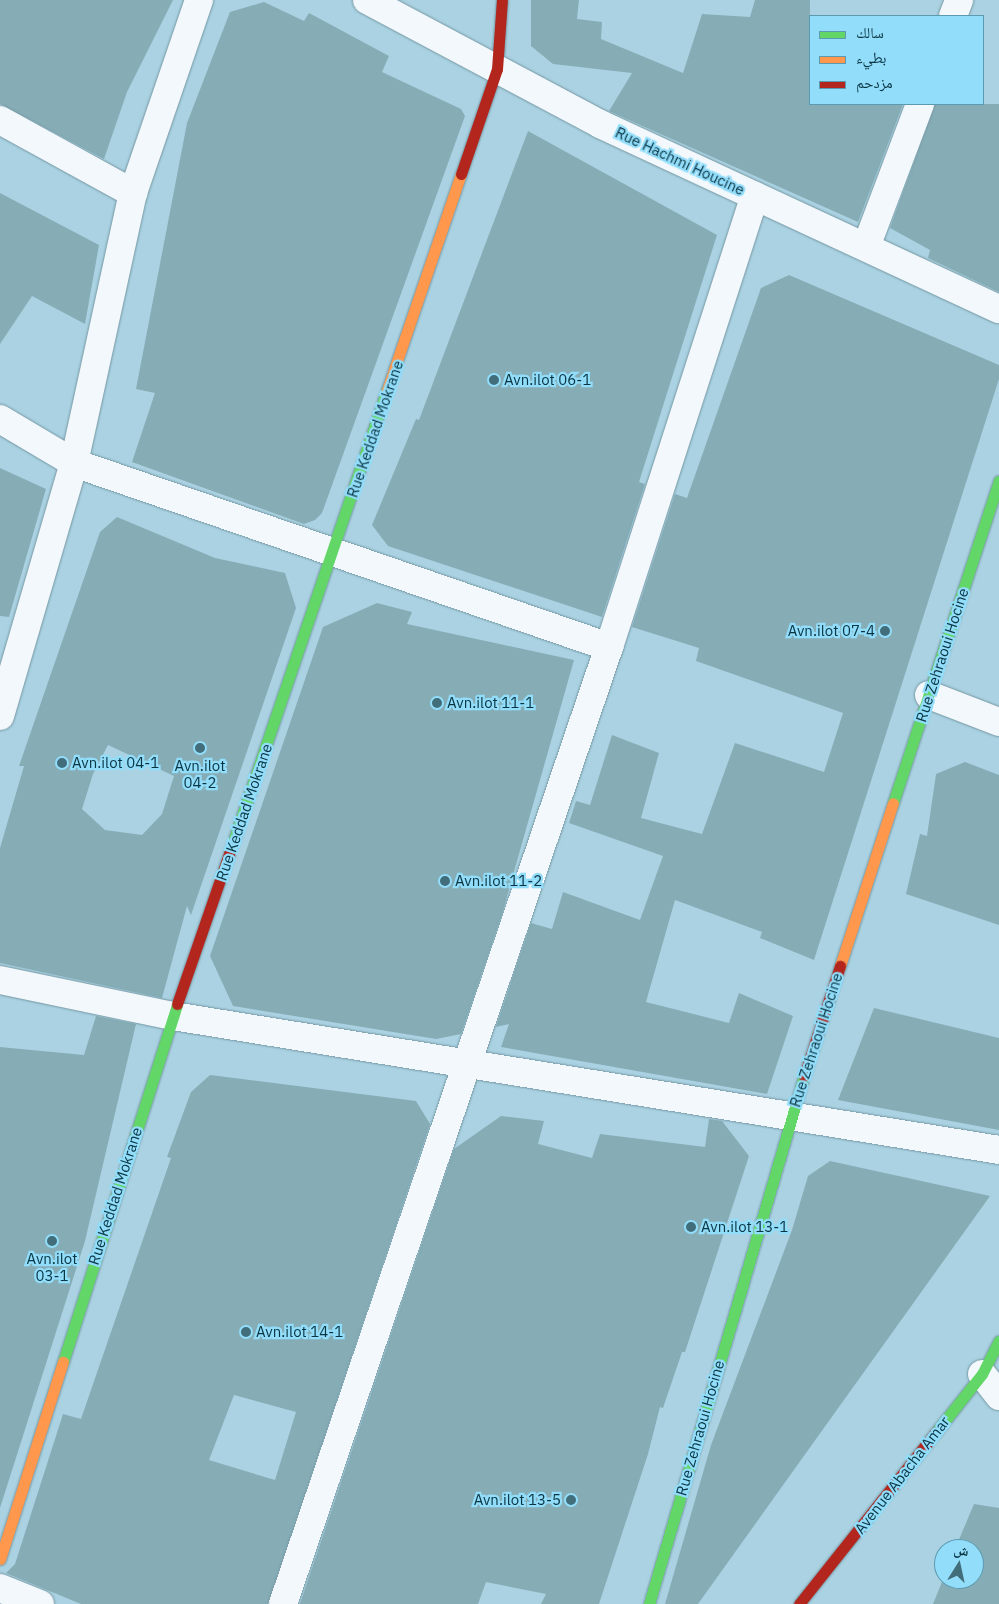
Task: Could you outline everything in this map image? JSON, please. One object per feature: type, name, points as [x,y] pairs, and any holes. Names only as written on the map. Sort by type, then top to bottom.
[{"type":"street","points":[[0,716],[74,462],[133,193],[199,0]]},
{"type":"street","name":"Rue Hachmi Houcine","points":[[367,0],[600,124],[999,309]]},
{"type":"street","name":"Rue Keddad Mokrane","points":[[0,1559],[173,1016],[333,554],[497,69],[502,0]]},
{"type":"street","points":[[952,15],[959,0]]},
{"type":"street","points":[[866,247],[920,105]]},
{"type":"street","points":[[0,120],[133,193]]},
{"type":"street","points":[[282,1604],[609,647],[755,196]]},
{"type":"street","points":[[0,419],[74,462],[333,554],[609,647]]},
{"type":"street","name":"Rue Zehraoui Hocine","points":[[648,1604],[791,1114],[999,481]]},
{"type":"street","points":[[929,695],[999,722]]},
{"type":"street","points":[[0,980],[173,1016],[791,1114],[999,1150]]},
{"type":"street","name":"Avenue Abacha Amar","points":[[799,1604],[991,1368],[999,1341]]},
{"type":"street","points":[[991,1368],[999,1396]]},
{"type":"street","points":[[0,1588],[40,1604]]},
{"type":"building","points":[[0,0],[173,0],[127,92],[104,159],[0,104]]},
{"type":"building","points":[[531,0],[579,0],[577,19],[602,22],[601,39],[683,73],[702,14],[750,17],[755,0],[810,0],[809,105],[903,105],[858,222],[609,111],[632,73],[553,64],[531,46]]},
{"type":"building","points":[[264,2],[304,21],[309,13],[389,56],[382,72],[461,109],[465,116],[322,513],[315,520],[304,524],[132,462],[155,393],[136,389],[187,123],[230,12]]},
{"type":"building","points":[[999,104],[999,292],[928,258],[930,250],[890,228],[935,105]]},
{"type":"building","name":"Avn.ilot 06-1","points":[[528,131],[717,235],[639,482],[645,484],[602,617],[388,546],[372,525],[416,419],[419,420]]},
{"type":"building","points":[[0,193],[99,245],[85,324],[32,296],[0,344]]},
{"type":"building","points":[[789,275],[999,365],[999,379],[814,960],[760,938],[762,932],[675,900],[646,1002],[729,1023],[739,993],[793,1016],[767,1094],[501,1047],[509,1024],[496,1027],[531,923],[552,929],[563,892],[640,920],[663,856],[569,823],[576,801],[590,805],[612,735],[659,753],[641,818],[702,834],[735,743],[824,772],[843,713],[696,661],[699,648],[632,627],[675,494],[687,498],[761,288]]},
{"type":"building","points":[[0,468],[46,489],[9,617],[0,616]]},
{"type":"building","points":[[117,517],[215,558],[285,573],[296,608],[191,915],[187,906],[162,998],[0,963],[0,848],[24,766],[19,766],[100,532]],"holes":[[[108,745],[174,776],[162,814],[142,835],[105,830],[82,809],[93,774]]]},
{"type":"building","points":[[377,603],[412,612],[407,624],[574,660],[502,914],[461,1034],[436,1039],[233,1006],[210,956],[323,627]]},
{"type":"building","points":[[965,762],[999,775],[999,925],[906,894],[920,834],[927,836],[936,774]]},
{"type":"building","points":[[874,1008],[999,1038],[999,1130],[838,1100]]},
{"type":"building","name":"Avn.ilot 03-1","points":[[96,1016],[136,1024],[85,1241],[0,1508],[0,1047],[84,1055]]},
{"type":"building","name":"Avn.ilot 14-1","points":[[210,1075],[416,1101],[430,1124],[268,1604],[81,1604],[6,1573],[15,1564],[63,1414],[81,1419],[171,1158],[167,1157],[191,1092]],"holes":[[[234,1395],[296,1412],[275,1480],[209,1460]]]},
{"type":"building","points":[[501,1116],[544,1121],[538,1144],[592,1158],[600,1134],[705,1147],[709,1119],[722,1121],[749,1156],[685,1352],[682,1352],[663,1408],[660,1407],[648,1454],[599,1604],[541,1604],[546,1594],[486,1582],[478,1604],[300,1604],[454,1149]]},
{"type":"building","points":[[830,1161],[990,1196],[698,1604],[665,1604],[711,1445],[792,1230],[808,1176]]},
{"type":"building","points":[[974,1504],[999,1508],[999,1604],[933,1604],[939,1589],[984,1589],[984,1539],[959,1539]]},
{"type":"traffic: fast","points":[[233,842],[387,390]]},
{"type":"traffic: fast","points":[[893,803],[999,481]]},
{"type":"traffic: fast","points":[[63,1362],[177,1004]]},
{"type":"traffic: fast","points":[[649,1604],[804,1076]]},
{"type":"traffic: fast","points":[[936,1432],[982,1374],[999,1341]]},
{"type":"traffic: slow","points":[[387,390],[461,174]]},
{"type":"traffic: slow","points":[[840,966],[893,803]]},
{"type":"traffic: slow","points":[[0,1559],[63,1362]]},
{"type":"traffic: jam","points":[[461,174],[497,69],[502,0]]},
{"type":"traffic: jam","points":[[177,1004],[233,842]]},
{"type":"traffic: jam","points":[[804,1076],[840,966]]},
{"type":"traffic: jam","points":[[799,1604],[936,1432]]},
{"type":"place","name":"Avn.ilot 06-1","points":[[494,380]]},
{"type":"place","name":"Avn.ilot 07-4","points":[[885,631]]},
{"type":"place","name":"Avn.ilot 11-1","points":[[437,703]]},
{"type":"place","name":"Avn.ilot 04-2","points":[[200,748]]},
{"type":"place","name":"Avn.ilot 04-1","points":[[62,763]]},
{"type":"place","name":"Avn.ilot 11-2","points":[[445,881]]},
{"type":"place","name":"Avn.ilot 13-1","points":[[691,1227]]},
{"type":"place","name":"Avn.ilot 03-1","points":[[52,1241]]},
{"type":"place","name":"Avn.ilot 14-1","points":[[246,1332]]},
{"type":"place","name":"Avn.ilot 13-5","points":[[571,1500]]}]
